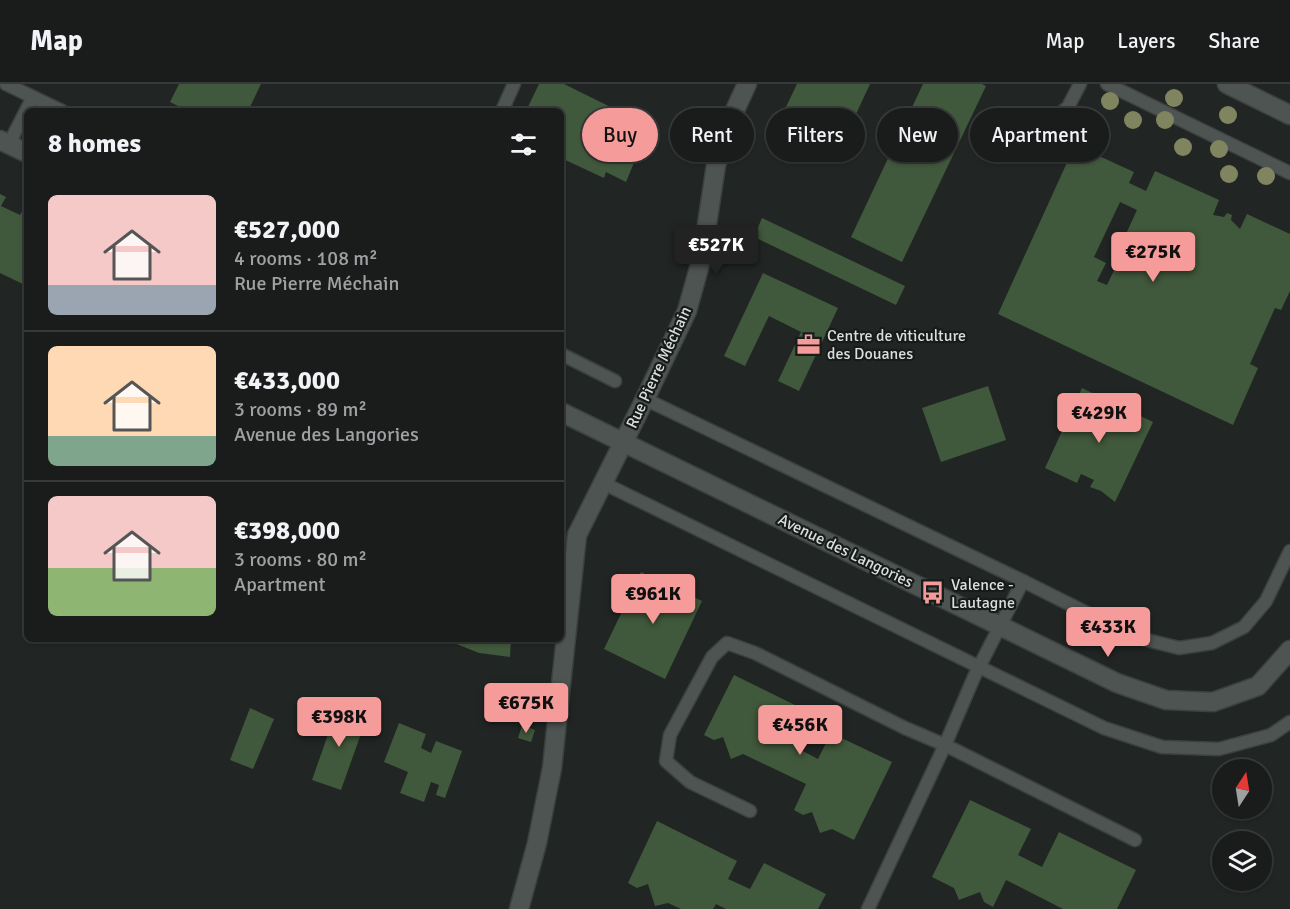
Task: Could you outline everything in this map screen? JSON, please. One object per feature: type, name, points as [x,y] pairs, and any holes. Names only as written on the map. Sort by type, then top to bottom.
[{"type":"street","name":"Rue Pierre Méchain","points":[[519,909],[537,843],[552,768],[577,535],[687,311],[702,257],[716,165],[747,84]]},
{"type":"street","points":[[1227,84],[1290,115]]},
{"type":"street","points":[[4,142],[24,152]]},
{"type":"street","name":"Avenue des Langories","points":[[564,413],[1117,683],[1166,700],[1213,702],[1258,686],[1290,650]]},
{"type":"lane","points":[[6,84],[56,108]]},
{"type":"lane","points":[[503,108],[514,84]]},
{"type":"lane","points":[[1067,108],[1080,84]]},
{"type":"lane","points":[[1107,84],[1290,173]]},
{"type":"lane","points":[[26,108],[33,97]]},
{"type":"lane","points":[[4,142],[24,111]]},
{"type":"lane","points":[[564,356],[615,381]]},
{"type":"lane","points":[[645,399],[1135,637],[1179,648],[1212,643],[1244,627],[1266,601],[1290,551]]},
{"type":"lane","points":[[603,483],[1104,728],[1162,747],[1219,749],[1271,735],[1290,722]]},
{"type":"lane","points":[[868,909],[979,667],[1023,581]]},
{"type":"lane","points":[[750,811],[690,782],[666,761],[670,735],[712,657],[727,643],[755,653],[1135,840]]},
{"type":"building","points":[[179,84],[261,84],[249,108],[182,108],[170,102]]},
{"type":"building","points":[[539,84],[564,84],[613,108],[582,108],[582,162],[634,162],[626,182],[606,172],[604,178],[564,159],[564,108],[527,108]]},
{"type":"building","points":[[797,84],[870,84],[859,108],[786,108]]},
{"type":"building","points":[[923,84],[982,84],[986,86],[976,108],[970,108],[970,120],[958,145],[958,108],[912,108]]},
{"type":"building","points":[[1109,161],[1134,172],[1129,183],[1146,191],[1155,171],[1219,200],[1213,215],[1224,217],[1227,213],[1232,215],[1231,220],[1240,229],[1247,214],[1290,234],[1290,291],[1281,310],[1275,308],[1250,364],[1258,368],[1233,425],[998,314],[1067,162]],"holes":[[[1120,202],[1137,210],[1125,236],[1129,239],[1107,285],[1097,281],[1106,263],[1094,257]]]},
{"type":"building","points":[[886,162],[950,162],[902,262],[851,237]]},
{"type":"building","points":[[0,194],[6,197],[1,206],[20,215],[24,208],[24,285],[0,273]]},
{"type":"building","points":[[762,218],[905,286],[896,305],[754,237]]},
{"type":"building","name":"Centre de viticulture des Douanes","points":[[763,273],[838,308],[799,391],[778,381],[801,332],[769,316],[745,366],[724,356]]},
{"type":"building","points":[[988,386],[1006,440],[941,462],[922,408]]},
{"type":"building","points":[[1082,388],[1153,422],[1115,502],[1101,491],[1090,487],[1094,480],[1081,474],[1077,483],[1045,468]]},
{"type":"building","points":[[641,572],[702,601],[665,679],[604,649]]},
{"type":"building","points":[[452,642],[511,642],[510,657],[479,653]]},
{"type":"building","points":[[734,675],[811,713],[795,747],[818,759],[831,733],[892,762],[854,840],[832,829],[820,833],[812,812],[803,815],[794,810],[806,784],[743,754],[731,759],[723,737],[714,740],[704,735]]},
{"type":"building","points":[[338,706],[367,717],[341,790],[312,780]]},
{"type":"building","points":[[250,708],[274,719],[253,769],[230,760]]},
{"type":"building","points":[[399,723],[426,734],[421,748],[431,753],[436,741],[462,751],[445,798],[436,795],[439,785],[431,782],[424,802],[400,793],[408,772],[384,762]]},
{"type":"building","points":[[522,725],[535,730],[531,742],[518,738]]},
{"type":"building","points":[[970,800],[1031,829],[1018,855],[1042,867],[1059,832],[1136,870],[1117,909],[1063,909],[1006,880],[993,907],[984,902],[980,892],[959,900],[954,888],[932,877]]},
{"type":"building","points":[[657,821],[737,861],[728,879],[750,889],[764,863],[826,894],[818,909],[726,909],[716,904],[713,909],[681,909],[668,903],[655,906],[648,884],[637,888],[628,883]]},
{"type":"place","name":"Centre de viticulture des Douanes","points":[[809,344]]},
{"type":"place","name":"Valence - Lautagne","points":[[933,593]]}]
